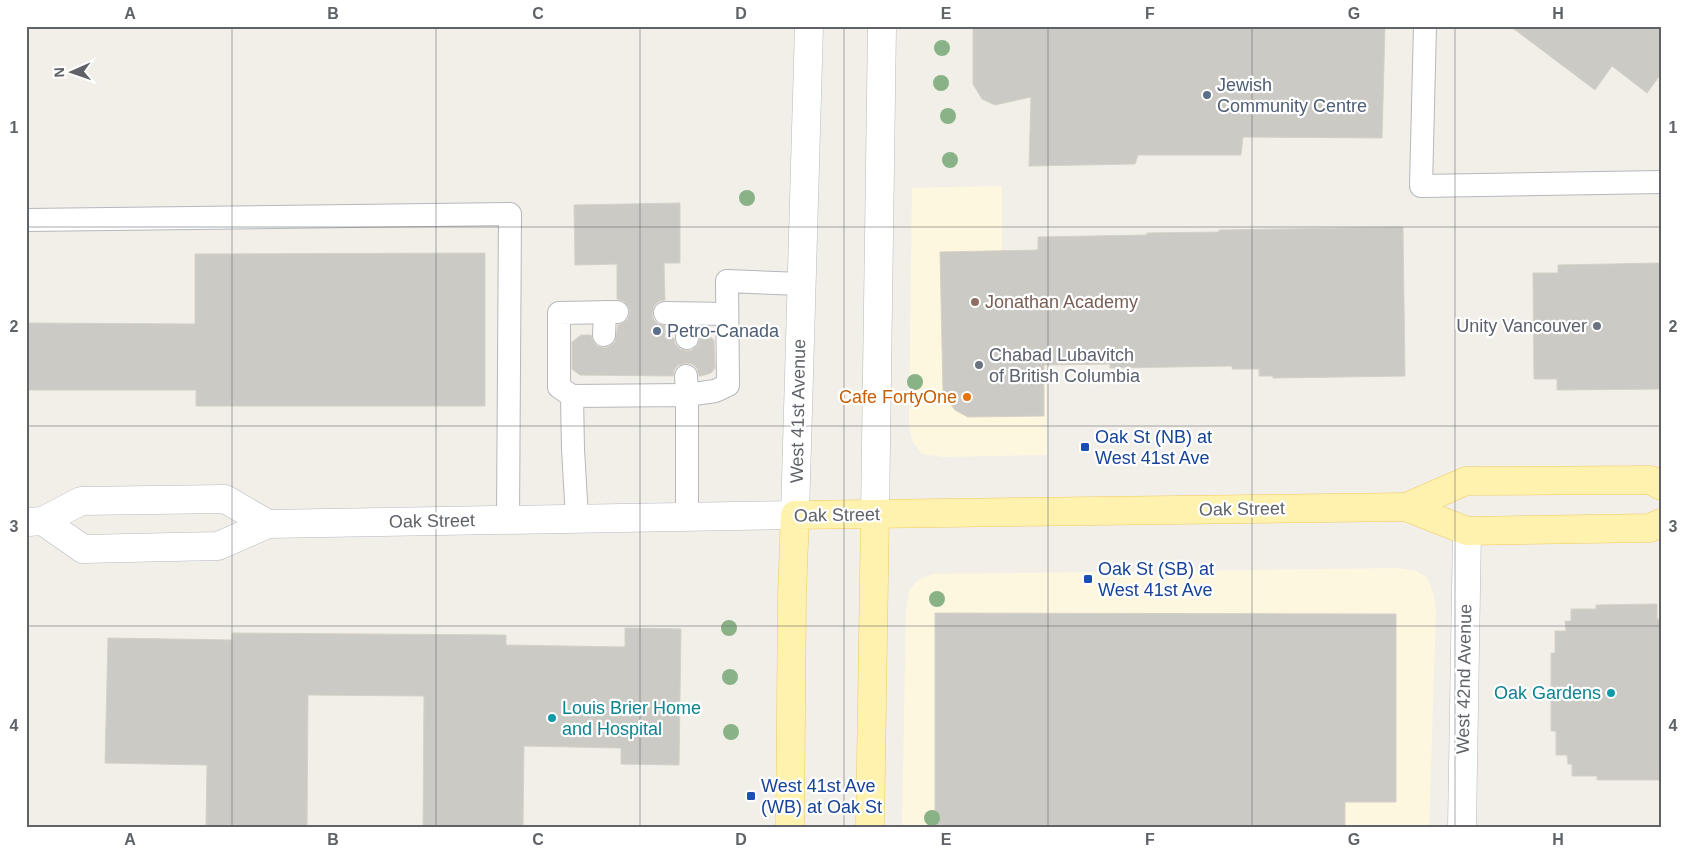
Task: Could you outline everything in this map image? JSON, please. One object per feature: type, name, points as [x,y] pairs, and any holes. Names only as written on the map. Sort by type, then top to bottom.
[{"type":"main road","name":"West 41st Avenue","points":[[790,827],[792,595],[809,26]]},
{"type":"main road","points":[[870,827],[882,26]]},
{"type":"main road","name":"Oak Street","points":[[1406,507],[1466,481],[1651,480],[1661,486]]},
{"type":"main road","name":"Oak Street","points":[[34,522],[81,501],[225,499],[268,524]]},
{"type":"main road","name":"Oak Street","points":[[34,522],[83,549],[218,546],[268,524],[508,519],[1406,507],[1467,531],[1650,528],[1661,523]]},
{"type":"main road","name":"West 42nd Avenue","points":[[1462,827],[1467,531]]},
{"type":"lane","points":[[1425,26],[1421,186],[1661,182]]},
{"type":"lane","points":[[26,220],[510,214],[508,519]]},
{"type":"lane","points":[[572,396],[604,386],[687,385],[715,391],[728,385],[727,281],[801,284]]},
{"type":"lane","points":[[572,396],[559,387],[559,313],[611,312],[604,335]]},
{"type":"lane","points":[[665,313],[727,314]]},
{"type":"lane","points":[[687,338],[689,314]]},
{"type":"lane","points":[[687,385],[687,517]]},
{"type":"lane","points":[[572,396],[577,518]]},
{"type":"shaded area","points":[[1002,186],[1002,303],[1045,303],[1047,455],[944,457],[922,454],[913,442],[909,426],[912,188]]},
{"type":"shaded area","points":[[1399,568],[1417,571],[1427,578],[1433,592],[1436,610],[1429,827],[902,827],[906,612],[909,591],[917,581],[932,574]]},
{"type":"building","name":"Jewish Community Centre","points":[[973,26],[1385,26],[1382,138],[1243,137],[1241,155],[1138,155],[1135,164],[1029,166],[1031,97],[995,105],[982,99],[973,84]]},
{"type":"building","points":[[1510,26],[1661,26],[1661,74],[1647,93],[1612,66],[1595,90]]},
{"type":"building","points":[[680,203],[680,263],[664,263],[665,300],[659,301],[654,306],[653,319],[658,324],[665,326],[665,338],[674,338],[675,344],[680,349],[686,351],[692,350],[698,345],[700,338],[712,338],[714,341],[715,368],[711,373],[701,376],[699,376],[697,368],[692,364],[686,363],[678,365],[674,370],[673,376],[580,375],[572,369],[572,342],[581,335],[591,335],[597,346],[604,348],[610,346],[615,342],[618,325],[628,319],[630,311],[624,301],[617,299],[617,264],[575,265],[574,205]]},
{"type":"building","points":[[1403,227],[1405,376],[1273,378],[1273,376],[1259,376],[1259,369],[1232,369],[1232,366],[1110,368],[1110,364],[1044,365],[1044,416],[968,417],[955,410],[943,391],[940,252],[1038,250],[1038,237],[1147,235],[1147,233],[1219,232],[1219,230]]},
{"type":"building","points":[[485,253],[485,406],[196,406],[196,390],[26,390],[26,323],[195,324],[195,254]]},
{"type":"building","name":"Unity Vancouver","points":[[1661,263],[1661,389],[1557,390],[1557,379],[1534,379],[1533,273],[1558,273],[1558,265]]},
{"type":"building","name":"Oak Gardens","points":[[1657,604],[1657,619],[1661,619],[1661,765],[1659,765],[1659,780],[1597,780],[1597,776],[1572,776],[1572,764],[1568,764],[1567,755],[1556,755],[1556,731],[1551,731],[1551,653],[1555,653],[1555,631],[1566,631],[1565,621],[1571,621],[1571,609],[1596,609],[1596,605]]},
{"type":"building","points":[[935,613],[1396,614],[1396,802],[1345,802],[1345,827],[935,827]]},
{"type":"building","name":"Louis Brier Home and Hospital","points":[[625,628],[681,629],[679,765],[621,764],[621,748],[524,746],[523,827],[423,827],[424,696],[308,695],[307,827],[206,827],[207,765],[105,763],[108,638],[232,640],[232,633],[506,635],[506,645],[625,647]]},
{"type":"place","name":"Jewish Community Centre","points":[[1207,95]]},
{"type":"place","name":"Jonathan Academy","points":[[975,302]]},
{"type":"place","name":"Unity Vancouver","points":[[1597,326]]},
{"type":"place","name":"Petro-Canada","points":[[657,331]]},
{"type":"place","name":"Chabad Lubavitch of British Columbia","points":[[979,365]]},
{"type":"place","name":"Cafe FortyOne","points":[[967,397]]},
{"type":"place","name":"Oak St (NB) at West 41st Ave","points":[[1085,447]]},
{"type":"place","name":"Oak St (SB) at West 41st Ave","points":[[1088,579]]},
{"type":"place","name":"Oak Gardens","points":[[1611,693]]},
{"type":"place","name":"Louis Brier Home and Hospital","points":[[552,718]]},
{"type":"place","name":"West 41st Ave (WB) at Oak St","points":[[751,796]]}]
